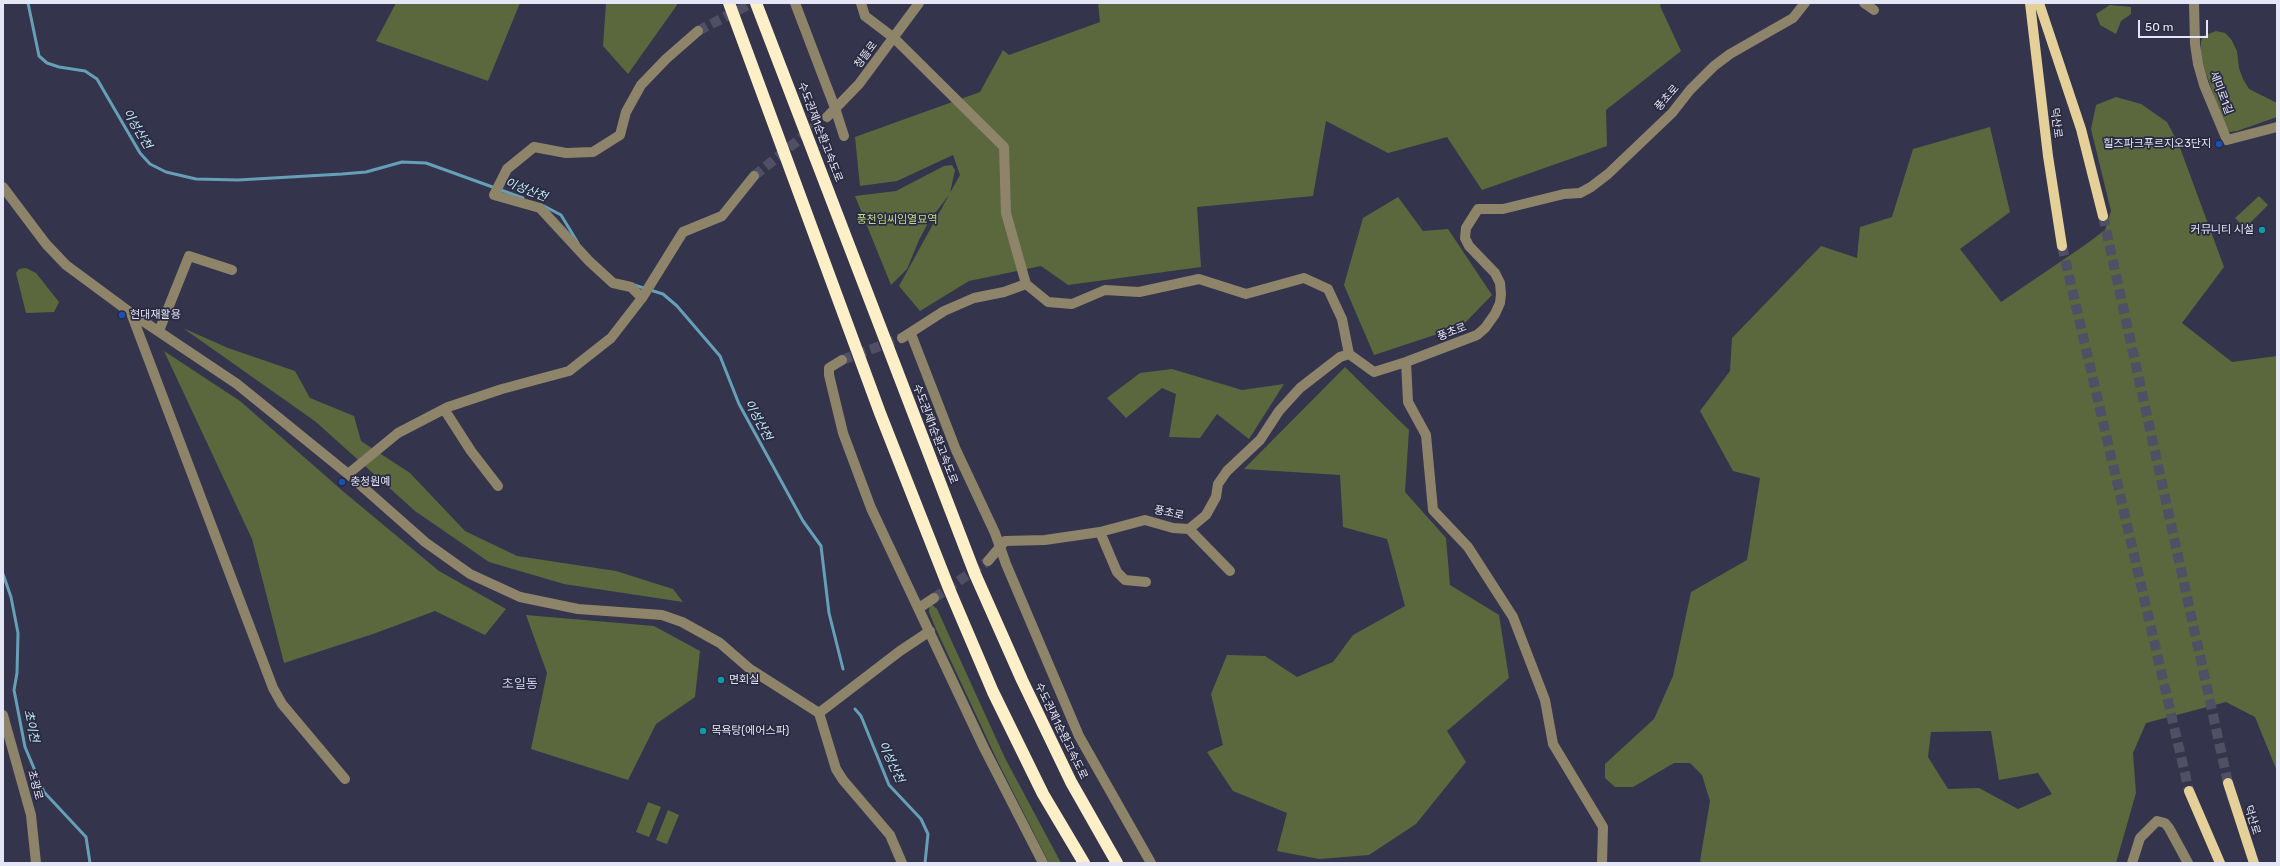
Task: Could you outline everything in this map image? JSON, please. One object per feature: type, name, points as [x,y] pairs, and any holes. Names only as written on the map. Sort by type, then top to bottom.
[{"type":"highway","points":[[729,3],[880,413],[950,591],[993,692],[1043,794],[1084,863]]},
{"type":"highway","name":"수도권제1순환고속도로","points":[[756,3],[975,574],[1022,680],[1071,782],[1117,863]]},
{"type":"main road","name":"덕산로","points":[[2030,3],[2048,156],[2062,246]]},
{"type":"main road","name":"덕산로","points":[[2040,3],[2080,129],[2103,216]]},
{"type":"main road","name":"덕산로","points":[[2228,783],[2254,863]]},
{"type":"main road","points":[[2189,791],[2220,863]]},
{"type":"street","points":[[795,3],[836,108],[844,136]]},
{"type":"street","points":[[861,3],[865,16],[894,38],[1004,147],[1006,213],[1026,284],[1048,302],[1072,304],[1105,290],[1139,292],[1199,279],[1246,294],[1304,278],[1328,289],[1342,319],[1349,354]]},
{"type":"street","name":"청뜰로","points":[[827,117],[859,84],[894,38],[918,3]]},
{"type":"street","name":"풍초로","points":[[988,561],[1005,541],[1045,540],[1100,532],[1145,520],[1173,528],[1189,530],[1206,515],[1216,497],[1218,484],[1227,471],[1260,440],[1279,411],[1300,388],[1340,357],[1349,354],[1374,372],[1406,362],[1477,335],[1486,328],[1500,303],[1500,283],[1495,273],[1470,246],[1465,238],[1466,228],[1478,209],[1503,209],[1564,194],[1580,192],[1591,187],[1672,113],[1690,90],[1714,66],[1730,54],[1793,18],[1805,3]]},
{"type":"street","points":[[1864,3],[1874,10]]},
{"type":"street","name":"세미로1길","points":[[2194,3],[2194,44],[2198,64],[2204,85],[2228,140],[2277,127]]},
{"type":"street","points":[[642,298],[631,287],[613,283],[589,261],[540,208],[494,195],[507,169],[534,147],[566,153],[594,152],[620,135],[626,112],[641,85],[666,59],[698,31]]},
{"type":"street","points":[[348,474],[398,433],[444,409],[502,389],[569,371],[611,338],[642,298],[683,232],[722,216],[754,176]]},
{"type":"street","points":[[3,187],[46,244],[66,265],[131,312],[237,384],[348,474],[425,542],[470,574],[520,597],[578,609],[662,615],[682,622],[720,643],[750,669],[819,713],[836,769],[890,835],[902,863]]},
{"type":"street","points":[[159,331],[189,256],[232,270]]},
{"type":"street","points":[[902,338],[911,334],[944,312],[974,298],[1004,292],[1026,284]]},
{"type":"street","points":[[131,312],[273,688],[282,704],[345,779]]},
{"type":"street","points":[[911,334],[956,450],[1000,548],[1079,736],[1151,863]]},
{"type":"street","points":[[842,360],[829,368],[829,375],[843,433],[882,535],[919,608],[988,754],[1043,863]]},
{"type":"street","points":[[1406,362],[1408,402],[1426,435],[1433,510],[1468,547],[1513,617],[1545,700],[1553,744],[1603,827],[1602,863]]},
{"type":"street","points":[[444,409],[471,451],[498,486]]},
{"type":"street","points":[[1189,530],[1230,571]]},
{"type":"street","points":[[1100,532],[1117,572],[1125,580],[1146,582]]},
{"type":"street","points":[[919,608],[934,598]]},
{"type":"street","points":[[819,713],[900,651],[930,631]]},
{"type":"street","name":"초광로","points":[[3,715],[31,815],[36,863]]},
{"type":"street","points":[[2132,863],[2140,838],[2153,823],[2161,821],[2169,828],[2188,863]]},
{"type":"green space","points":[[396,3],[520,3],[488,81],[376,41]]},
{"type":"green space","points":[[606,3],[676,3],[677,5],[628,74],[603,46]]},
{"type":"green space","name":"풍천임씨임열묘역","points":[[1098,3],[1662,3],[1660,6],[1681,51],[1606,110],[1607,146],[1482,190],[1447,137],[1388,153],[1326,121],[1313,196],[1197,207],[1201,267],[1068,285],[1041,266],[969,281],[920,311],[899,286],[949,195],[929,221],[907,269],[891,285],[855,196],[896,191],[944,166],[952,165],[955,170],[950,193],[960,175],[953,155],[897,181],[860,186],[855,137],[980,92],[1003,50],[1009,55],[1100,22]]},
{"type":"green space","points":[[2110,5],[2131,7],[2131,14],[2121,21],[2116,34],[2100,25],[2096,14]]},
{"type":"green space","points":[[2216,31],[2225,33],[2231,39],[2237,51],[2239,68],[2249,89],[2277,103],[2277,117],[2237,131],[2230,132],[2224,126],[2201,58],[2201,42],[2203,36]]},
{"type":"green space","points":[[2116,97],[2141,104],[2167,122],[2179,145],[2224,267],[2182,323],[2232,362],[2277,356],[2277,771],[2255,717],[2226,702],[2146,723],[2133,753],[2136,793],[2116,863],[1703,863],[1700,861],[1710,801],[1702,775],[1690,763],[1674,763],[1633,787],[1615,787],[1605,778],[1605,764],[1654,719],[1673,676],[1691,592],[1747,560],[1760,478],[1733,471],[1700,411],[1730,371],[1732,338],[1821,246],[1857,258],[1860,227],[1892,217],[1913,149],[1990,127],[2010,212],[1960,249],[2001,302],[2105,230],[2111,211],[2091,129],[2096,105]],"holes":[[[1991,731],[1999,780],[2038,773],[2052,794],[2018,809],[1979,788],[1948,789],[1928,757],[1931,732]]]},
{"type":"green space","points":[[2259,196],[2268,205],[2245,228],[2235,218]]},
{"type":"green space","points":[[1398,197],[1423,231],[1448,229],[1492,295],[1462,326],[1374,355],[1344,285],[1363,218]]},
{"type":"green space","points":[[26,268],[36,273],[59,302],[54,312],[26,313],[16,273],[19,269]]},
{"type":"green space","points":[[183,328],[228,348],[295,371],[310,398],[354,416],[361,441],[410,473],[465,531],[517,556],[616,571],[673,589],[683,602],[564,584],[489,562],[415,511],[316,422]]},
{"type":"green space","points":[[164,351],[240,401],[345,493],[439,571],[506,609],[485,635],[435,611],[373,634],[284,663],[252,539]]},
{"type":"green space","points":[[1345,367],[1409,430],[1405,492],[1446,538],[1450,585],[1499,615],[1509,678],[1447,731],[1466,762],[1416,824],[1369,855],[1319,859],[1277,851],[1287,813],[1233,791],[1207,752],[1223,745],[1211,694],[1227,655],[1265,656],[1297,677],[1333,662],[1353,635],[1405,606],[1387,539],[1343,527],[1340,475],[1244,469]]},
{"type":"green space","points":[[1172,369],[1242,390],[1284,384],[1249,439],[1217,414],[1200,438],[1169,437],[1176,394],[1162,388],[1126,418],[1107,398],[1140,373]]},
{"type":"green space","points":[[930,603],[937,609],[1005,758],[1061,863],[1049,863],[998,762],[936,629],[929,612]]},
{"type":"green space","points":[[526,615],[654,626],[700,651],[695,697],[656,724],[628,780],[531,749],[547,673]]},
{"type":"green space","points":[[648,802],[661,807],[649,837],[636,832]]},
{"type":"green space","points":[[668,810],[679,815],[667,844],[656,840]]},
{"type":"waterway","name":"이성산천","points":[[28,3],[39,56],[47,63],[59,67],[85,71],[97,79],[140,153],[150,164],[166,172],[196,179],[238,180],[366,172],[402,162],[426,163],[523,198]]},
{"type":"waterway","name":"이성산천","points":[[544,206],[561,215],[578,243]]},
{"type":"waterway","name":"이성산천","points":[[634,285],[663,294],[677,306],[720,356],[739,404],[803,521],[821,546],[829,613],[843,669]]},
{"type":"waterway","name":"초이천","points":[[3,574],[11,597],[18,633],[17,673],[14,690],[25,747],[44,792],[86,837],[90,863]]},
{"type":"waterway","name":"이성산천","points":[[855,709],[861,716],[889,785],[921,819],[928,834],[925,863]]},
{"type":"tunnel","points":[[698,31],[752,3]]},
{"type":"tunnel","points":[[754,176],[827,117]]},
{"type":"tunnel","points":[[2103,216],[2228,783]]},
{"type":"tunnel","points":[[2062,246],[2189,791]]},
{"type":"tunnel","points":[[842,360],[902,338]]},
{"type":"tunnel","points":[[934,598],[988,561]]},
{"type":"place","name":"힐즈파크푸르지오3단지","points":[[2219,144]]},
{"type":"place","name":"커뮤니티 시설","points":[[2262,230]]},
{"type":"place","name":"현대재활용","points":[[122,315]]},
{"type":"place","name":"충청원예","points":[[342,482]]},
{"type":"place","name":"면회실","points":[[721,680]]},
{"type":"place","name":"목욕탕(에어스파)","points":[[703,731]]},
{"type":"district","name":"초일동","points":[[520,684]]}]
